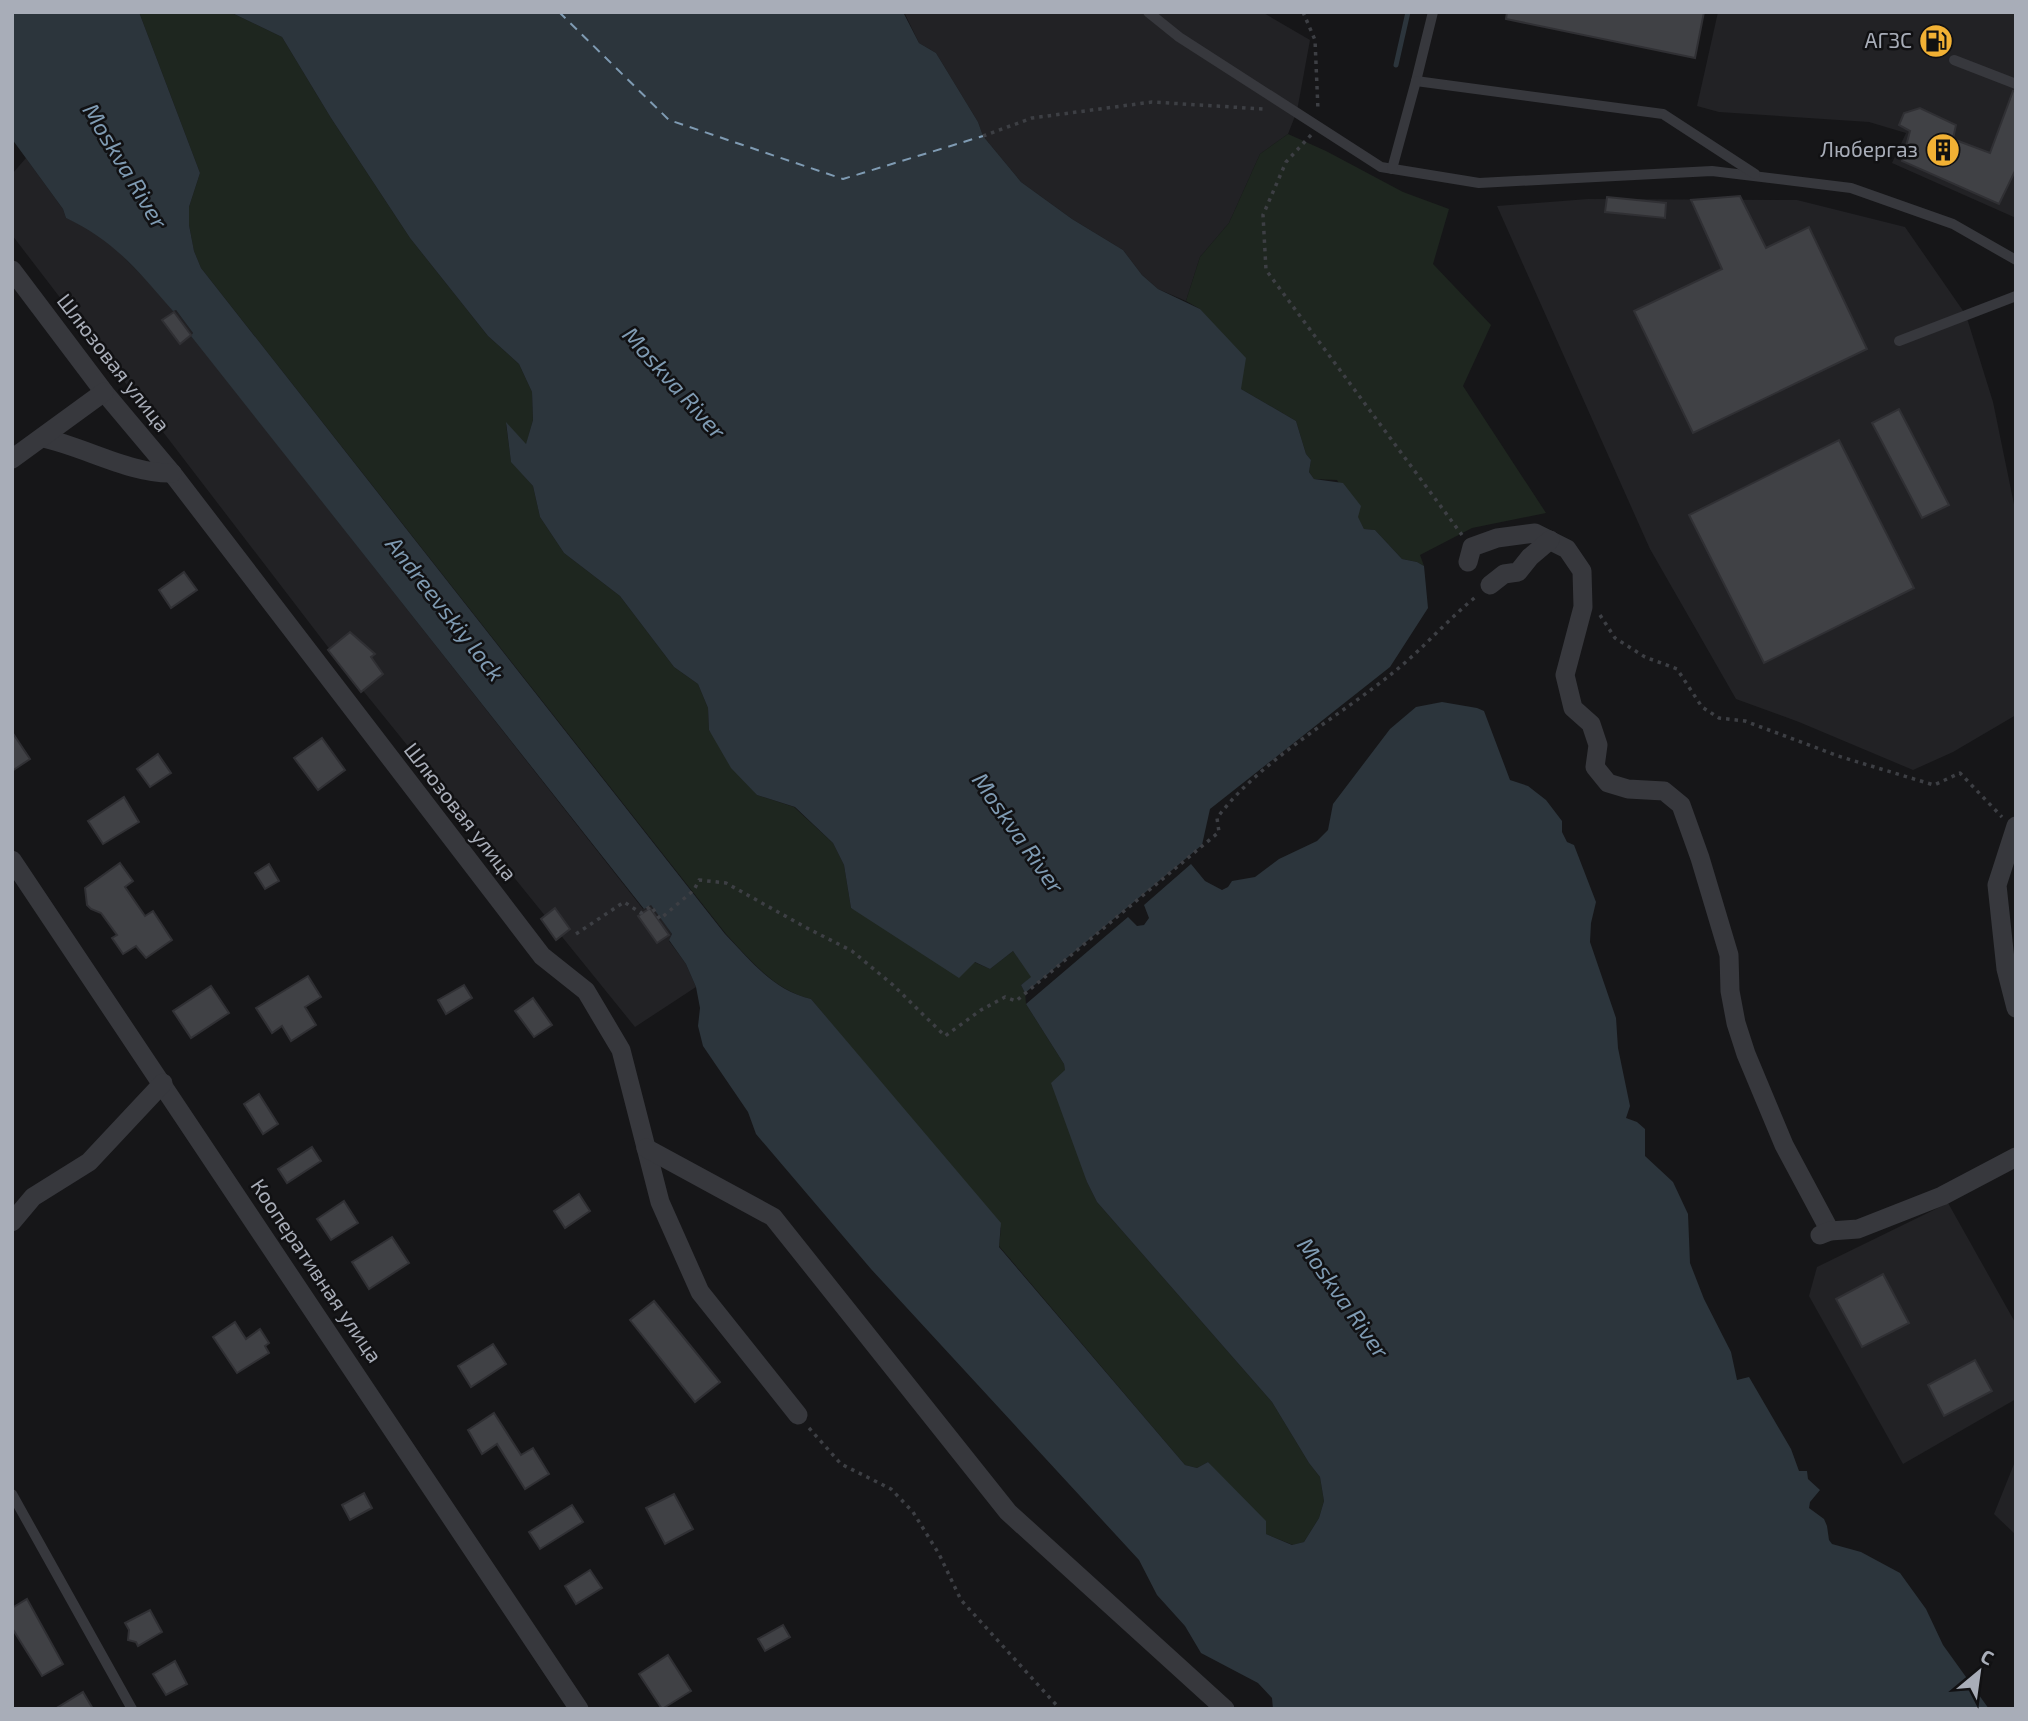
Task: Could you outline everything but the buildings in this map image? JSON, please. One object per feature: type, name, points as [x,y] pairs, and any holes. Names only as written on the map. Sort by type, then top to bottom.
[{"type":"street","name":"Шлюзовая улица","points":[[12,270],[104,392],[172,473],[542,956],[586,991],[621,1050],[660,1202],[700,1292],[798,1416]]},
{"type":"street","points":[[12,459],[104,392]]},
{"type":"street","points":[[43,438],[67,443],[152,474],[172,473]]},
{"type":"street","points":[[1470,554],[1497,538],[1535,533],[1567,549],[1582,571],[1583,607],[1565,675],[1573,708],[1591,724],[1598,746],[1595,767],[1608,783],[1628,789],[1664,791],[1681,805],[1700,858],[1728,955],[1734,1012],[1746,1054],[1824,1234],[1858,1229],[1942,1196],[2016,1157]]},
{"type":"street","points":[[1490,585],[1504,574],[1518,572],[1530,557],[1550,540]]},
{"type":"street","points":[[2015,827],[1997,885],[2006,969],[2016,1008]]},
{"type":"street","name":"Кооперативная улица","points":[[12,860],[579,1709]]},
{"type":"street","points":[[12,1222],[33,1196],[89,1162],[163,1083]]},
{"type":"street","points":[[646,1148],[773,1217],[1008,1512],[1225,1709]]},
{"type":"lane","points":[[1148,12],[1179,37],[1381,167],[1479,183],[1712,171],[1851,188],[1953,224],[2016,260]]},
{"type":"lane","points":[[1392,169],[1433,12]]},
{"type":"lane","points":[[1954,60],[2016,84]]},
{"type":"lane","points":[[1416,81],[1662,114],[1758,177]]},
{"type":"lane","points":[[1899,341],[2016,296]]},
{"type":"lane","points":[[12,1494],[132,1709]]},
{"type":"path","points":[[1303,12],[1315,40],[1319,127],[1286,162],[1263,215],[1266,270],[1470,554]]},
{"type":"path","points":[[983,136],[1032,118],[1152,102],[1297,111]]},
{"type":"path","points":[[576,934],[624,902],[641,913],[651,906],[660,919],[694,890],[699,880],[726,883],[852,951],[894,985],[945,1036],[981,1010],[1005,998],[1016,1002],[1219,832],[1217,818],[1231,799],[1282,756],[1396,671],[1490,585]]},
{"type":"path","points":[[1468,603],[1471,594]]},
{"type":"path","points":[[1583,607],[1596,611],[1615,638],[1645,657],[1676,669],[1702,707],[1719,718],[1745,721],[1838,756],[1934,785],[1960,773],[2015,827]]},
{"type":"path","points":[[798,1416],[841,1464],[891,1489],[913,1512],[939,1554],[961,1600],[1060,1709]]},
{"type":"shaded area","points":[[139,12],[230,12],[282,37],[331,118],[410,238],[488,336],[519,364],[532,392],[533,420],[526,445],[506,424],[511,461],[533,486],[540,517],[564,553],[620,596],[674,667],[698,684],[708,708],[709,730],[757,795],[794,807],[833,843],[844,865],[851,908],[990,969],[1013,951],[1032,977],[1021,985],[1026,1004],[1064,1064],[1087,1182],[1097,1202],[1272,1402],[1320,1477],[1324,1501],[1319,1518],[1304,1542],[1293,1545],[1266,1534],[1208,1462],[1197,1468],[1185,1465],[999,1246],[1001,1228],[811,999],[774,982],[726,934],[201,268],[194,251],[189,225],[189,207],[200,173]]},
{"type":"shaded area","points":[[904,12],[1262,12],[1310,40],[1297,111],[1288,134],[1260,154],[1229,223],[1200,257],[1186,301],[1158,289],[1142,275],[1123,250],[1072,219],[1021,182],[983,136],[978,122],[936,53],[919,43]]},
{"type":"shaded area","points":[[1718,12],[2016,12],[2016,218],[1892,163],[1906,133],[1869,122],[1719,112],[1697,106]]},
{"type":"shaded area","points":[[1288,134],[1403,192],[1449,209],[1433,264],[1491,325],[1463,386],[1546,513],[1472,528],[1420,555],[1424,566],[1402,559],[1375,530],[1364,529],[1337,480],[1314,479],[1309,472],[1311,460],[1306,454],[1296,421],[1241,389],[1200,309],[1186,301],[1200,257],[1229,223],[1260,154]]},
{"type":"shaded area","points":[[26,158],[63,209],[66,218],[92,230],[111,244],[176,310],[193,333],[192,336],[643,909],[651,904],[672,934],[669,941],[686,964],[696,987],[635,1027],[331,651],[12,235],[12,174]]},
{"type":"shaded area","points":[[1588,199],[1797,200],[1905,227],[1966,315],[1993,402],[2016,514],[2016,715],[1953,752],[1913,770],[1799,722],[1736,699],[1650,549],[1497,206]]},
{"type":"shaded area","points":[[1948,1203],[2016,1324],[2016,1399],[1903,1464],[1809,1296],[1817,1267]]},
{"type":"shaded area","points":[[2016,1459],[2016,1535],[1994,1514]]},
{"type":"water","points":[[12,12],[139,12],[200,173],[189,207],[189,225],[194,251],[201,268],[725,934],[774,982],[797,995],[811,999],[1001,1223],[999,1247],[1185,1465],[1197,1468],[1208,1462],[1266,1521],[1266,1534],[1292,1545],[1304,1542],[1319,1518],[1324,1501],[1320,1477],[1272,1402],[1097,1202],[1087,1182],[1051,1083],[1065,1070],[1064,1064],[1026,1004],[1128,917],[1137,926],[1144,925],[1149,918],[1144,905],[1191,864],[1205,881],[1222,890],[1232,881],[1255,877],[1279,859],[1317,841],[1328,830],[1333,804],[1390,729],[1416,707],[1442,702],[1484,711],[1510,780],[1528,786],[1546,800],[1562,821],[1562,832],[1567,842],[1574,845],[1596,902],[1590,942],[1616,1018],[1618,1048],[1630,1106],[1626,1118],[1645,1129],[1645,1156],[1673,1182],[1688,1214],[1690,1263],[1704,1299],[1731,1352],[1737,1380],[1749,1377],[1791,1449],[1799,1471],[1807,1471],[1808,1479],[1820,1490],[1810,1502],[1809,1508],[1824,1519],[1832,1544],[1861,1552],[1900,1573],[1926,1609],[1943,1645],[1989,1709],[1273,1709],[1272,1698],[1258,1683],[1201,1653],[1185,1626],[1157,1595],[1139,1560],[871,1269],[756,1134],[748,1112],[703,1046],[698,1026],[700,1008],[696,987],[686,964],[669,940],[672,934],[651,905],[644,909],[191,336],[193,333],[176,310],[173,311],[137,270],[112,247],[66,218],[63,209],[12,139]]},
{"type":"water","name":"Moskva River","points":[[230,12],[903,12],[919,43],[936,53],[978,122],[983,136],[1021,182],[1072,219],[1123,250],[1142,275],[1158,289],[1200,309],[1246,358],[1241,389],[1296,421],[1306,454],[1311,460],[1309,472],[1314,479],[1343,483],[1361,506],[1358,517],[1364,529],[1375,530],[1402,559],[1424,566],[1428,608],[1390,667],[1210,809],[1202,845],[1025,993],[1021,985],[1031,977],[1013,951],[990,969],[975,962],[959,978],[851,908],[844,865],[833,843],[795,807],[757,795],[731,768],[709,730],[708,708],[698,684],[674,667],[620,596],[564,553],[540,517],[533,486],[511,462],[506,422],[526,444],[533,420],[532,392],[519,364],[488,336],[410,238],[331,118],[282,37]]},
{"type":"waterway","points":[[1396,65],[1408,12]]},
{"type":"ferry route","points":[[559,12],[669,120],[843,179],[983,136]]},
{"type":"place","name":"АГЗС","points":[[1936,41]]},
{"type":"place","name":"Любергаз","points":[[1943,150]]},
{"type":"water label","name":"Andreevskiy lock","points":[[445,609]]}]
